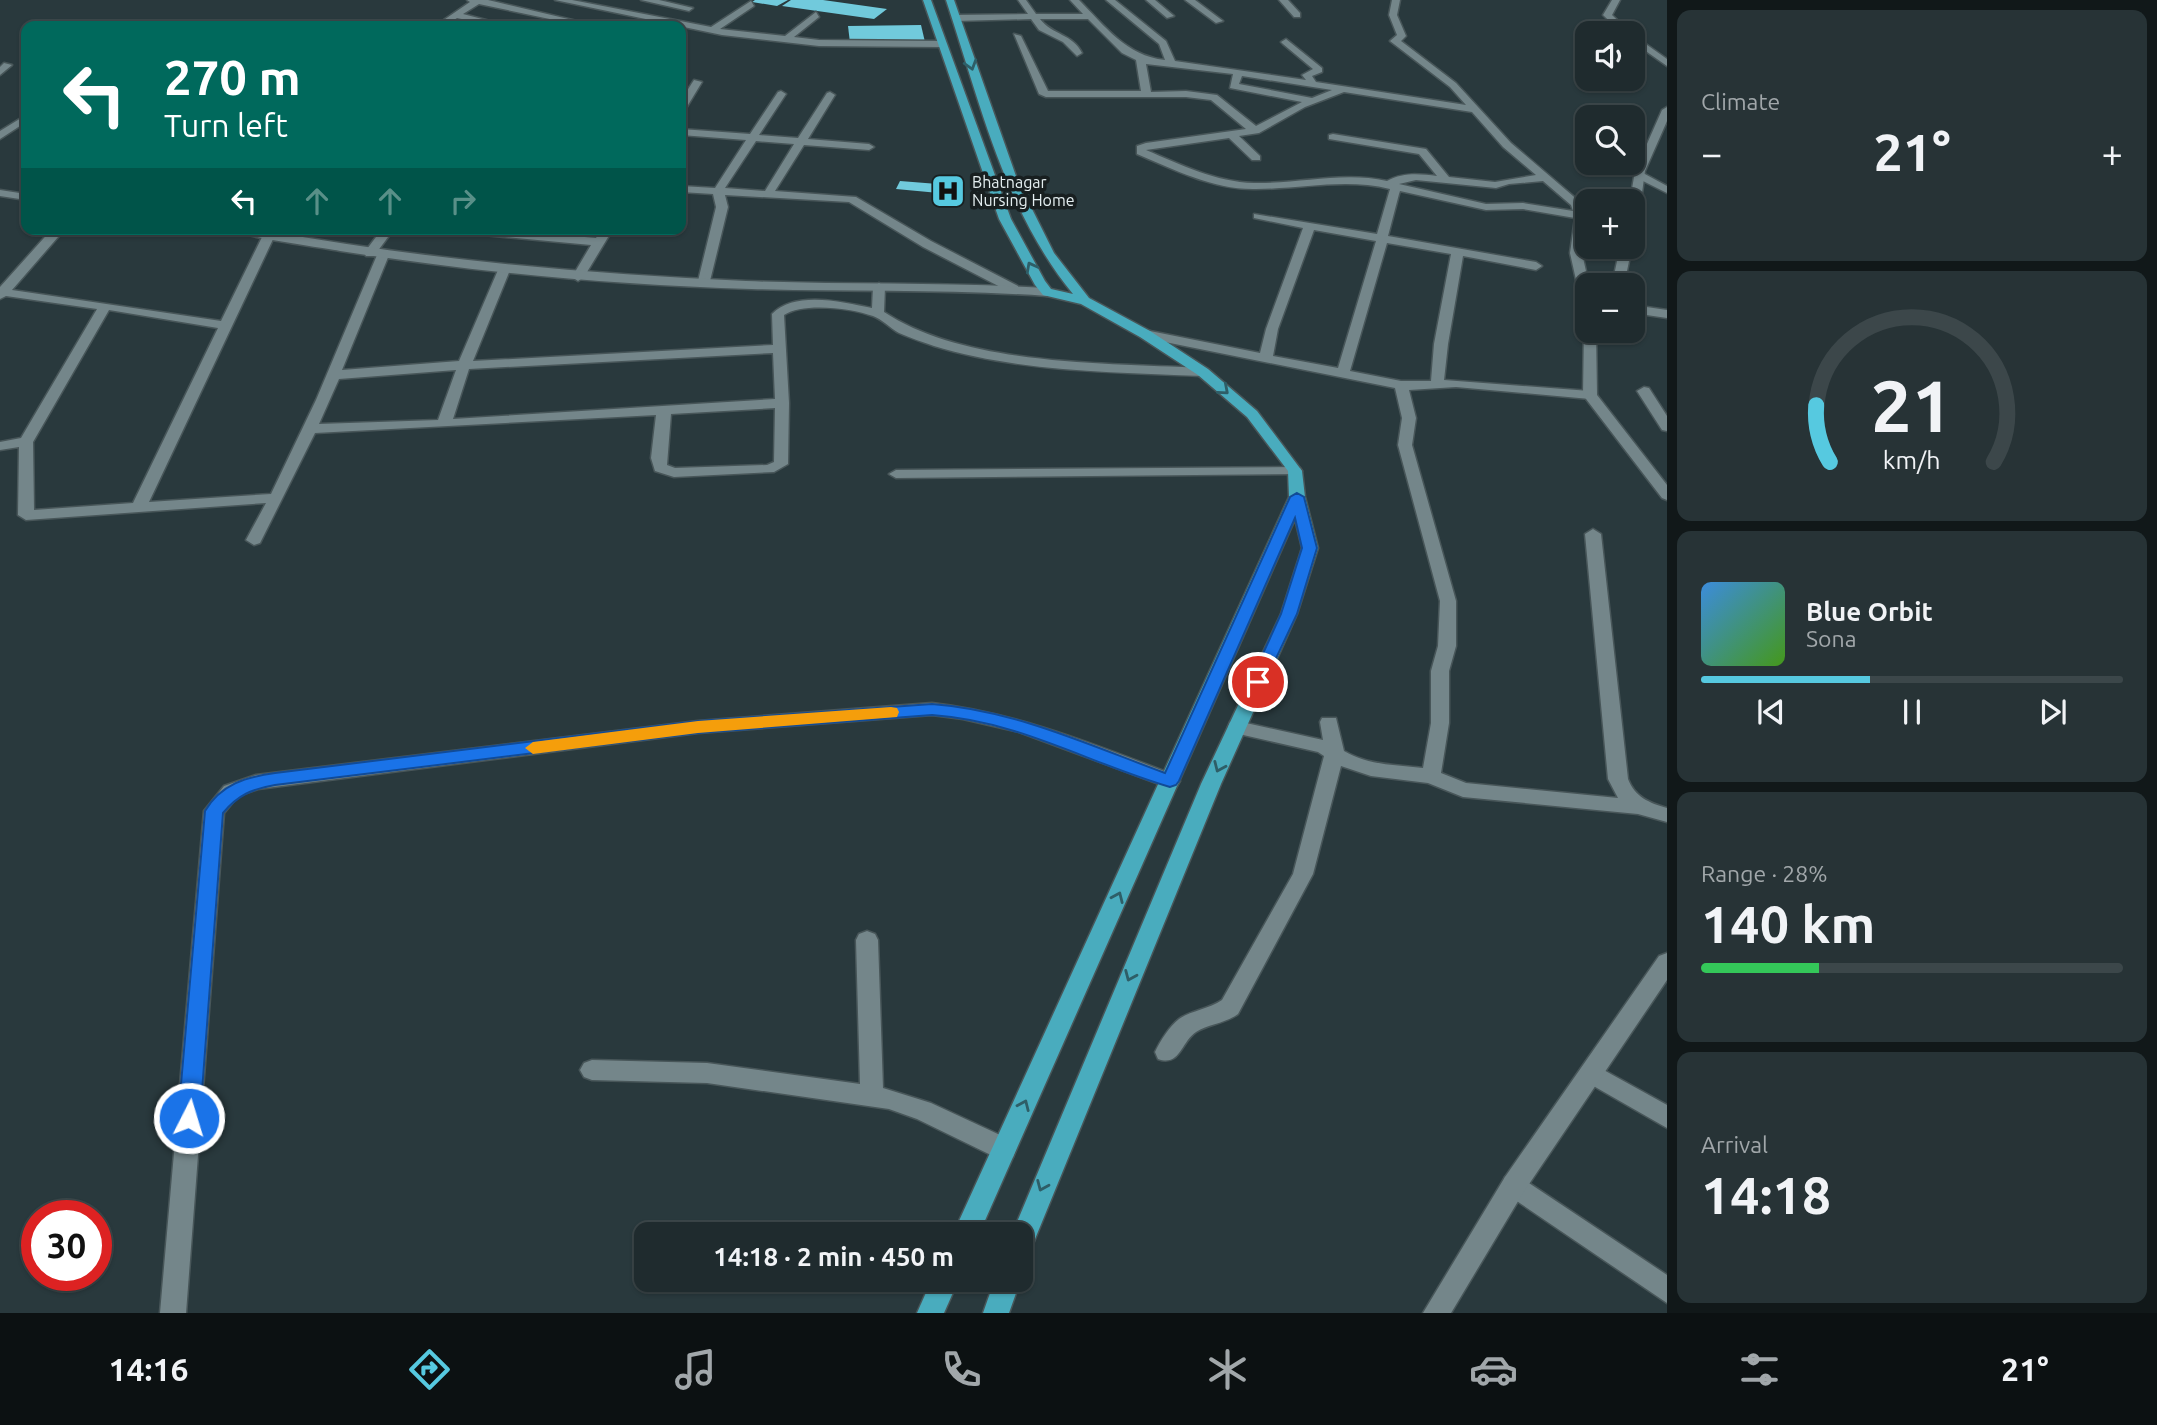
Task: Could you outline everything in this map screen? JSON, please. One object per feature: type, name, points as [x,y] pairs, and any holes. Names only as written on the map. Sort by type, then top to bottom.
[{"type":"main road","points":[[927,0],[1005,219],[1039,282],[1047,292],[1085,301],[1146,334],[1203,372],[1252,414],[1295,471],[1297,497],[1310,548],[1289,614],[1237,727],[1098,1052],[1029,1222]]},
{"type":"main road","points":[[950,0],[1013,183],[1038,237],[1057,267],[1085,301]]},
{"type":"main road","points":[[971,1222],[1297,497]]},
{"type":"main road","points":[[930,1313],[940,1292]]},
{"type":"main road","points":[[996,1313],[1003,1292]]},
{"type":"street","points":[[446,21],[478,0],[566,21],[613,0]]},
{"type":"street","points":[[559,0],[662,21]]},
{"type":"street","points":[[645,0],[689,8]]},
{"type":"street","points":[[1022,0],[1046,30],[1075,45],[1077,53]]},
{"type":"street","points":[[1074,0],[1125,51],[1141,59],[1476,110]]},
{"type":"street","points":[[1110,0],[1163,43],[1171,64]]},
{"type":"street","points":[[1150,0],[1170,16]]},
{"type":"street","points":[[1189,0],[1219,21]]},
{"type":"street","points":[[1283,0],[1297,15]]},
{"type":"street","points":[[1396,0],[1392,15],[1402,36],[1395,41],[1452,85],[1507,145],[1575,203]]},
{"type":"street","points":[[1614,21],[1607,15],[1616,0]]},
{"type":"street","points":[[713,30],[751,4]]},
{"type":"street","points":[[787,39],[816,15]]},
{"type":"street","points":[[454,16],[480,21]]},
{"type":"street","points":[[956,18],[1091,16]]},
{"type":"street","points":[[686,25],[835,45],[941,44]]},
{"type":"street","points":[[1017,36],[1042,92],[1046,94],[1197,94],[1218,98],[1255,131]]},
{"type":"street","points":[[1286,42],[1319,70],[1307,75],[1313,84]]},
{"type":"street","points":[[1645,47],[1667,63]]},
{"type":"street","points":[[1141,59],[1146,92],[1142,95]]},
{"type":"street","points":[[1239,72],[1233,86],[1314,101]]},
{"type":"street","points":[[686,100],[697,82]]},
{"type":"street","points":[[1343,89],[1303,104],[1255,131],[1146,146],[1141,148],[1141,152],[1195,175],[1235,184],[1254,186],[1352,178],[1486,207],[1522,206],[1575,215]]},
{"type":"street","points":[[704,281],[722,206],[718,191],[781,93]]},
{"type":"street","points":[[768,194],[798,141],[830,95]]},
{"type":"street","points":[[1637,189],[1639,176],[1667,110]]},
{"type":"street","points":[[0,136],[21,121]]},
{"type":"street","points":[[686,132],[869,147]]},
{"type":"street","points":[[1231,135],[1256,158]]},
{"type":"street","points":[[1333,137],[1422,151],[1446,180]]},
{"type":"street","points":[[1639,176],[1667,190]]},
{"type":"street","points":[[1393,186],[1408,177],[1496,185],[1508,181],[1545,178]]},
{"type":"street","points":[[1343,373],[1371,283],[1393,186]]},
{"type":"street","points":[[686,189],[852,199],[927,244],[1014,289]]},
{"type":"street","points":[[0,193],[21,196]]},
{"type":"street","points":[[1258,216],[1536,266]]},
{"type":"street","points":[[1266,358],[1272,329],[1310,225]]},
{"type":"street","points":[[1,294],[54,235]]},
{"type":"street","points":[[264,235],[377,254],[578,277],[748,285],[1014,289],[1047,292]]},
{"type":"street","points":[[254,540],[277,498],[335,375],[385,235]]},
{"type":"street","points":[[520,235],[599,242]]},
{"type":"street","points":[[578,277],[603,235]]},
{"type":"street","points":[[138,508],[269,236]]},
{"type":"street","points":[[1437,385],[1441,345],[1458,251]]},
{"type":"street","points":[[444,424],[464,365],[505,270]]},
{"type":"street","points":[[878,287],[878,313]]},
{"type":"street","points":[[1,294],[105,306],[227,326]]},
{"type":"street","points":[[664,410],[658,458],[660,468],[674,473],[769,469],[781,464],[782,402],[778,314],[783,308],[814,305],[852,307],[878,313],[889,324],[941,344],[1020,358],[1203,372]]},
{"type":"street","points":[[105,306],[26,443],[26,515],[277,498]]},
{"type":"street","points":[[1645,311],[1667,314]]},
{"type":"street","points":[[1146,334],[1401,385],[1456,383],[1590,395]]},
{"type":"street","points":[[1589,343],[1590,395],[1667,495]]},
{"type":"street","points":[[335,375],[464,365],[779,349]]},
{"type":"street","points":[[1401,385],[1409,418],[1405,445],[1448,601],[1447,646],[1440,671],[1440,723],[1431,776]]},
{"type":"street","points":[[1644,391],[1667,427]]},
{"type":"street","points":[[308,429],[444,424],[782,402]]},
{"type":"street","points":[[0,446],[26,443]]},
{"type":"street","points":[[896,474],[1295,471]]},
{"type":"street","points":[[1593,534],[1618,779],[1623,793],[1637,807]]},
{"type":"street","points":[[173,1313],[214,811],[231,791],[279,778],[698,727],[932,709],[968,712],[1008,721],[1170,781]]},
{"type":"street","points":[[1166,1052],[1188,1025],[1217,1016],[1230,1007],[1303,874],[1335,752],[1329,722]]},
{"type":"street","points":[[1237,727],[1324,747],[1346,761],[1371,769],[1431,776],[1463,790],[1637,807],[1667,816]]},
{"type":"street","points":[[867,940],[872,1096]]},
{"type":"street","points":[[1436,1313],[1514,1185],[1667,962]]},
{"type":"street","points":[[592,1070],[707,1073],[872,1096],[923,1111],[1004,1149]]},
{"type":"street","points":[[1591,1073],[1667,1117]]},
{"type":"street","points":[[1514,1185],[1667,1290]]},
{"type":"building","points":[[788,0],[777,6],[752,2]]},
{"type":"building","points":[[791,0],[823,0],[887,9],[874,19],[782,6]]},
{"type":"building","points":[[921,25],[925,42],[850,43],[848,26]]},
{"type":"building","points":[[900,181],[963,186],[960,195],[896,189]]},
{"type":"slow traffic","points":[[533,748],[698,727],[891,712]]},
{"type":"place","name":"Bhatnagar Nursing Home","points":[[948,191]]},
{"type":"route","points":[[189,1118],[214,811],[231,791],[275,779],[698,727],[932,709],[968,712],[1008,721],[1170,781],[1297,497],[1310,548],[1289,614],[1258,682]]}]
